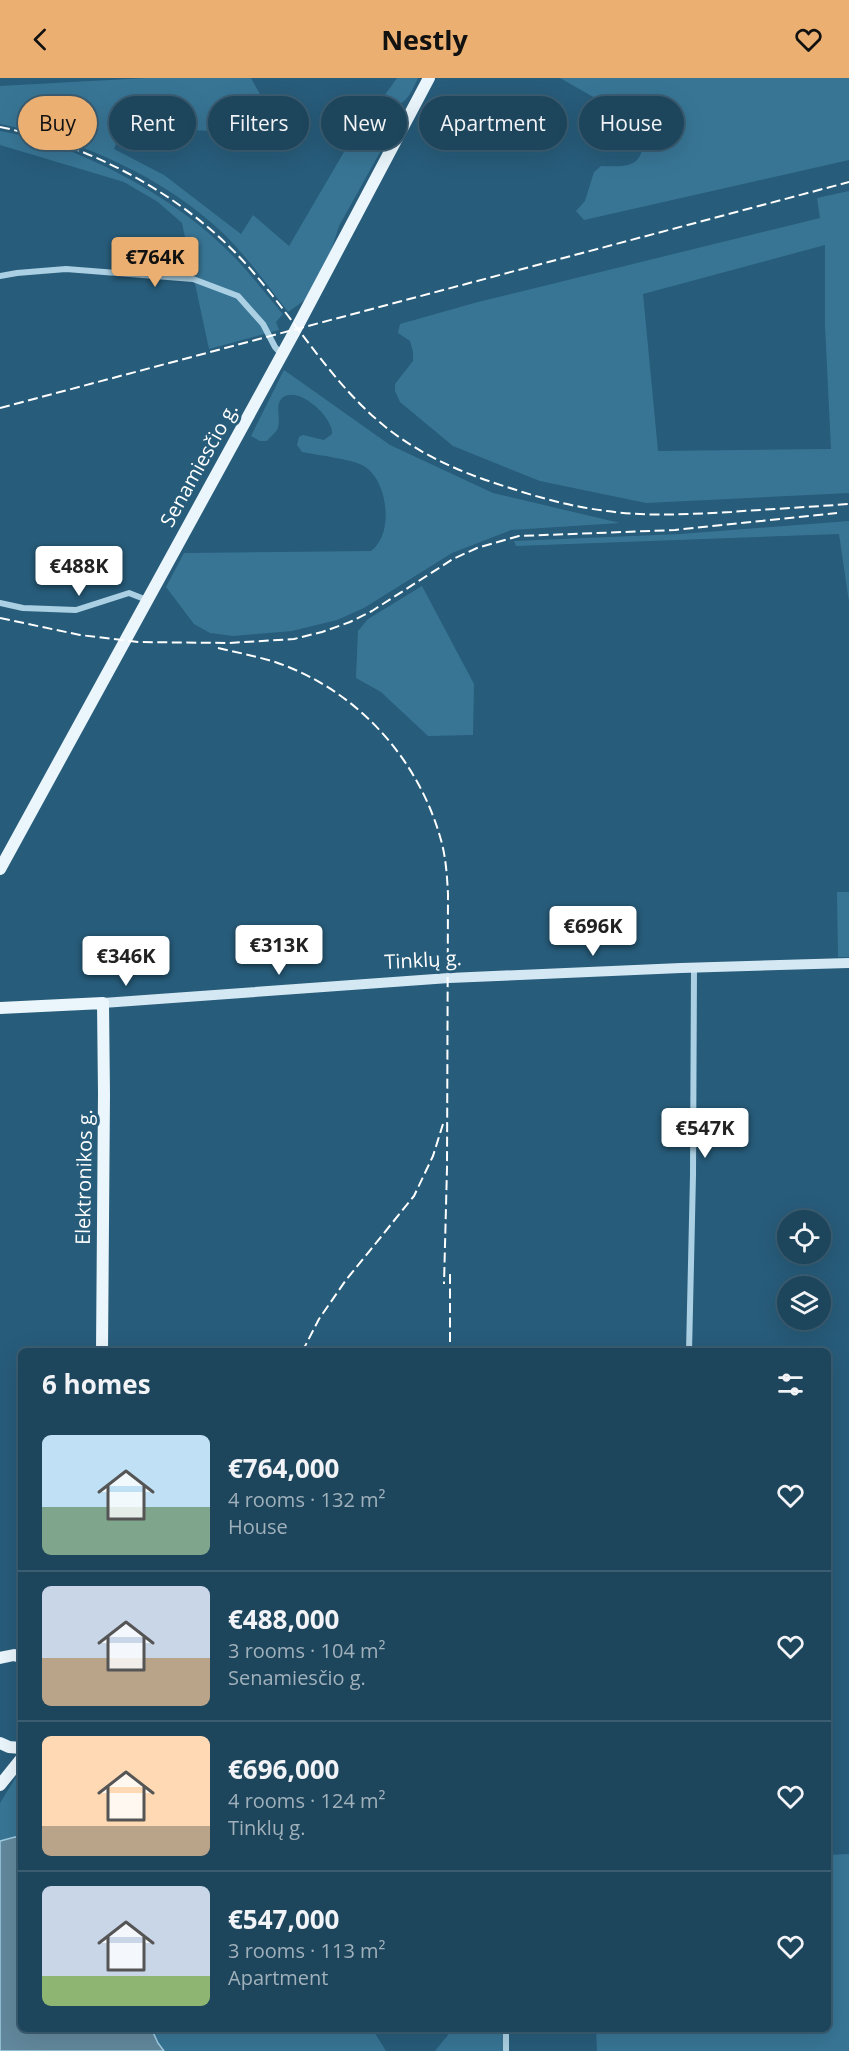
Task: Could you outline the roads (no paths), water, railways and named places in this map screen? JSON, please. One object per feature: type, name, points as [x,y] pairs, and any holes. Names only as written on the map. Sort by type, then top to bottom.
[{"type":"main road","name":"Senamiesčio g.","points":[[0,869],[282,355],[429,78]]},
{"type":"main road","name":"Tinklų g.","points":[[0,1008],[103,1003],[449,978],[694,967],[849,963]]},
{"type":"main road","name":"Elektronikos g.","points":[[102,1348],[103,1003]]},
{"type":"main road","points":[[0,1651],[18,1655]]},
{"type":"main road","points":[[0,1658],[18,1655]]},
{"type":"main road","points":[[0,1743],[18,1748]]},
{"type":"main road","points":[[0,1785],[18,1763]]},
{"type":"street","points":[[0,276],[66,269],[193,279],[238,297],[263,324],[282,355]]},
{"type":"street","points":[[0,603],[23,608],[76,610],[129,593],[148,600]]},
{"type":"street","points":[[689,1348],[694,967]]},
{"type":"street","points":[[506,2032],[506,2051]]},
{"type":"railway","points":[[0,127],[70,147],[105,162],[138,179],[200,221],[228,245],[253,272],[318,356],[372,415],[419,450],[461,471],[544,498],[623,513],[684,514],[849,504]]},
{"type":"railway","points":[[0,408],[849,182]]},
{"type":"railway","points":[[0,618],[80,635],[138,642],[228,643],[294,639],[350,622],[372,611],[453,559],[477,548],[519,536],[675,530],[837,513]]},
{"type":"railway","points":[[218,648],[272,661],[302,673],[330,689],[356,708],[399,754],[417,781],[431,810],[443,847],[448,894],[447,1168],[444,1284]]},
{"type":"railway","points":[[304,1348],[319,1319],[346,1280],[414,1196],[433,1156],[443,1124]]},
{"type":"railway","points":[[450,1274],[450,1348]]}]
